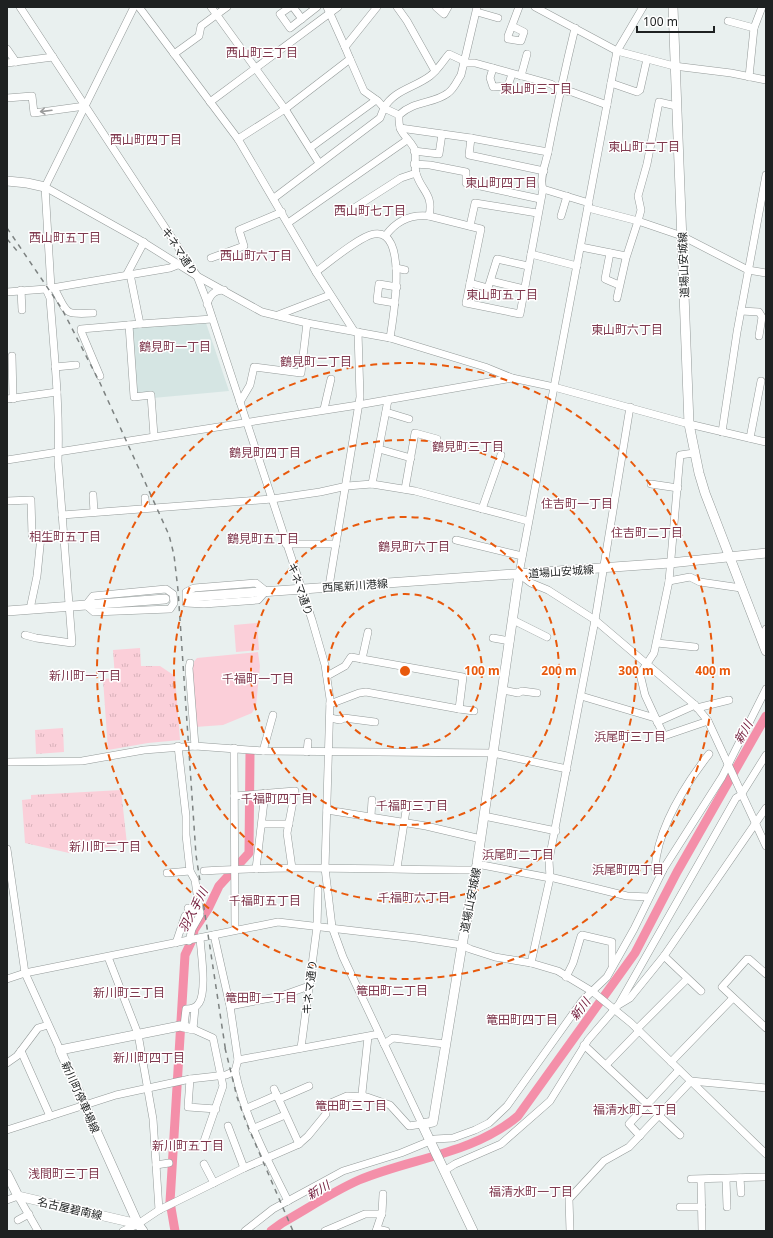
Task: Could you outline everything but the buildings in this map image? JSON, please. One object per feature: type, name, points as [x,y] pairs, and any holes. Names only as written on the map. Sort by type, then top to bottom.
[{"type":"main road","name":"道場山安城線","points":[[422,1124],[433,1122],[476,867],[519,574],[670,563],[730,556],[705,493],[694,453],[689,424],[674,66],[673,7]]},
{"type":"main road","points":[[7,181],[45,187]]},
{"type":"main road","points":[[766,553],[730,556],[766,651]]},
{"type":"main road","name":"西尾新川港線","points":[[190,598],[329,586],[519,574]]},
{"type":"main road","points":[[7,611],[165,599]]},
{"type":"main road","name":"新川町停車場線","points":[[140,1228],[60,1050],[184,1026],[193,1029]]},
{"type":"main road","points":[[422,1124],[473,1231]]},
{"type":"main road","points":[[7,1174],[18,1196]]},
{"type":"main road","name":"名古屋碧南線","points":[[18,1196],[140,1228]]},
{"type":"street","name":"キネマ通り","points":[[20,7],[197,276],[312,620],[327,676],[330,718],[325,868],[332,927],[379,1034],[422,1124]]},
{"type":"street","points":[[25,635],[72,643],[62,534],[56,367],[50,298],[45,187],[134,7]]},
{"type":"street","points":[[139,7],[238,139],[330,295],[356,331],[360,398],[347,486],[329,586]]},
{"type":"street","points":[[211,7],[285,109],[319,163]]},
{"type":"street","points":[[174,54],[199,36],[201,26],[227,7]]},
{"type":"street","points":[[302,19],[291,7],[280,14],[290,28],[302,19],[317,7]]},
{"type":"street","points":[[327,7],[364,91],[384,108],[399,115]]},
{"type":"street","points":[[210,102],[338,7]]},
{"type":"street","points":[[345,47],[377,7]]},
{"type":"street","points":[[397,7],[407,21],[435,71]]},
{"type":"street","points":[[436,7],[444,14],[448,7]]},
{"type":"street","points":[[512,26],[519,7]]},
{"type":"street","points":[[535,7],[617,51],[674,66],[766,80]]},
{"type":"street","points":[[643,7],[617,51],[519,574],[531,583],[548,590],[595,620],[696,706],[708,721],[754,824],[766,846]]},
{"type":"street","points":[[749,77],[754,28],[762,7]]},
{"type":"street","points":[[399,115],[407,108],[444,96],[450,92],[461,75],[477,10],[498,18]]},
{"type":"street","points":[[728,21],[754,28]]},
{"type":"street","points":[[386,235],[391,227],[410,216],[429,216],[481,229],[466,303],[520,314],[537,214],[543,189],[541,185],[560,90],[575,28]]},
{"type":"street","points":[[7,49],[16,62]]},
{"type":"street","points":[[274,198],[380,118],[388,100],[399,92],[429,76],[449,54],[464,62],[475,63],[551,84],[560,90],[572,92],[607,105]]},
{"type":"street","points":[[521,76],[527,54]]},
{"type":"street","points":[[7,63],[53,57]]},
{"type":"street","points":[[238,139],[285,109],[350,59]]},
{"type":"street","points":[[611,83],[637,92],[640,90],[647,59]]},
{"type":"street","points":[[493,68],[490,78],[493,87],[508,86],[512,74]]},
{"type":"street","points":[[7,98],[32,96],[34,113],[85,106]]},
{"type":"street","points":[[310,148],[376,100]]},
{"type":"street","points":[[617,298],[626,256],[641,210],[638,196],[647,164],[659,102],[676,106]]},
{"type":"street","points":[[399,115],[400,128],[414,151],[414,164],[418,181],[428,193],[430,198],[431,209],[429,216]]},
{"type":"street","points":[[400,128],[471,138],[548,152]]},
{"type":"street","points":[[414,151],[439,154],[442,134]]},
{"type":"street","points":[[471,138],[469,155],[544,171]]},
{"type":"street","points":[[288,223],[407,140]]},
{"type":"street","points":[[414,164],[430,165],[466,172],[466,183],[540,199]]},
{"type":"street","points":[[351,210],[401,178],[416,173]]},
{"type":"street","points":[[722,432],[748,270],[766,175]]},
{"type":"street","points":[[45,187],[144,242],[197,276],[262,312],[307,323],[390,338],[485,367],[512,378],[554,387],[689,424],[766,442]]},
{"type":"street","points":[[543,189],[682,236],[748,270],[766,273]]},
{"type":"street","points":[[561,216],[567,196]]},
{"type":"street","points":[[470,226],[475,203],[537,214]]},
{"type":"street","points":[[211,258],[244,246],[239,230],[282,212]]},
{"type":"street","points":[[316,272],[366,236],[380,233],[386,235],[393,245],[397,287],[390,338]]},
{"type":"street","points":[[164,255],[171,256],[176,252],[172,239]]},
{"type":"street","points":[[140,324],[129,274],[144,242]]},
{"type":"street","points":[[581,247],[626,256]]},
{"type":"street","points":[[610,253],[604,279],[620,285]]},
{"type":"street","points":[[531,254],[577,266]]},
{"type":"street","points":[[470,283],[488,288],[497,259],[528,266]]},
{"type":"street","points":[[7,292],[50,289],[170,268],[180,264]]},
{"type":"street","points":[[396,268],[405,270]]},
{"type":"street","points":[[491,281],[524,289]]},
{"type":"street","points":[[394,303],[377,300],[379,284],[397,287]]},
{"type":"street","points":[[50,289],[67,312],[72,314],[93,313]]},
{"type":"street","points":[[21,290],[22,310]]},
{"type":"street","points":[[207,304],[211,295],[218,291],[224,290]]},
{"type":"street","points":[[277,315],[330,295]]},
{"type":"street","points":[[741,311],[759,312],[762,317],[759,336]]},
{"type":"street","points":[[100,376],[81,329],[212,319]]},
{"type":"street","points":[[240,402],[250,385],[254,367],[301,373],[307,323]]},
{"type":"street","points":[[129,325],[134,397],[151,395],[154,436]]},
{"type":"street","points":[[12,356],[10,399],[57,392]]},
{"type":"street","points":[[56,367],[76,365]]},
{"type":"street","points":[[7,460],[324,409],[358,406],[512,378]]},
{"type":"street","points":[[324,409],[331,379]]},
{"type":"street","points":[[750,438],[761,381]]},
{"type":"street","points":[[372,484],[388,400]]},
{"type":"street","points":[[531,963],[550,878],[549,860],[556,831],[595,620],[630,407]]},
{"type":"street","points":[[386,412],[409,419]]},
{"type":"street","points":[[405,490],[415,433],[437,439]]},
{"type":"street","points":[[379,449],[411,458]]},
{"type":"street","points":[[694,453],[680,455],[669,581],[653,656],[646,663],[640,674],[645,695],[664,736],[708,721]]},
{"type":"street","points":[[482,509],[501,455]]},
{"type":"street","points":[[62,515],[272,499],[320,492],[347,486],[372,484],[405,490],[528,521]]},
{"type":"street","points":[[650,484],[678,488]]},
{"type":"street","points":[[94,495],[94,512]]},
{"type":"street","points":[[145,498],[146,508]]},
{"type":"street","points":[[7,501],[31,500],[32,535],[41,536],[62,534]]},
{"type":"street","points":[[30,609],[38,576],[41,536]]},
{"type":"street","points":[[456,540],[522,556]]},
{"type":"street","points":[[286,544],[336,544]]},
{"type":"street","points":[[669,581],[690,576],[700,582],[742,588]]},
{"type":"street","points":[[256,583],[266,591],[258,600],[204,604],[186,603],[186,592],[194,588],[256,583]]},
{"type":"street","points":[[166,589],[173,594],[174,604],[170,609],[94,612],[86,605],[93,596],[166,589]]},
{"type":"street","points":[[513,620],[547,637]]},
{"type":"street","points":[[761,638],[766,629]]},
{"type":"street","points":[[362,659],[368,632]]},
{"type":"street","points":[[493,638],[510,641]]},
{"type":"street","points":[[657,643],[695,648]]},
{"type":"street","points":[[327,676],[345,666],[351,657],[463,677],[459,709]]},
{"type":"street","points":[[190,663],[195,746]]},
{"type":"street","points":[[245,1231],[273,1209],[343,1171],[475,1130],[489,1123],[507,1106],[582,1001],[594,993],[607,977],[634,928],[663,870],[729,766],[766,689]]},
{"type":"street","points":[[503,690],[518,693],[522,691],[537,693]]},
{"type":"street","points":[[330,704],[359,693],[366,692],[474,711]]},
{"type":"street","points":[[581,696],[656,720],[696,706],[729,700]]},
{"type":"street","points":[[263,752],[273,715]]},
{"type":"street","points":[[330,718],[340,720],[344,718],[375,722]]},
{"type":"street","points":[[307,752],[308,742]]},
{"type":"street","points":[[7,762],[82,761],[144,750],[178,746],[195,746],[234,748],[263,752],[493,753],[567,769]]},
{"type":"street","points":[[178,746],[186,816],[186,834],[190,871],[195,880],[200,912],[200,915],[192,929],[189,941]]},
{"type":"street","points":[[234,748],[235,930]]},
{"type":"street","points":[[663,870],[655,868],[659,841],[684,790],[709,754]]},
{"type":"street","points":[[443,1170],[501,1144],[550,1101],[584,1045],[617,1006],[736,798],[741,793],[766,755]]},
{"type":"street","points":[[234,796],[295,791],[290,824],[287,833],[292,868]]},
{"type":"street","points":[[256,869],[265,793]]},
{"type":"street","points":[[371,816],[372,800]]},
{"type":"street","points":[[397,868],[406,804]]},
{"type":"street","points":[[617,1006],[630,998],[664,956],[766,808]]},
{"type":"street","points":[[327,810],[404,822],[480,839]]},
{"type":"street","points":[[484,816],[556,831]]},
{"type":"street","points":[[262,824],[290,824]]},
{"type":"street","points":[[7,849],[25,973],[60,1050]]},
{"type":"street","points":[[204,871],[292,868],[476,867],[550,878],[627,896],[634,895],[649,897]]},
{"type":"street","points":[[167,873],[190,871]]},
{"type":"street","name":"キネマ通り","points":[[301,1048],[317,927],[318,890]]},
{"type":"street","points":[[188,908],[200,912]]},
{"type":"street","points":[[176,944],[185,916]]},
{"type":"street","points":[[7,979],[25,973],[176,944],[235,930],[278,922],[317,927],[332,927],[462,945],[470,950],[495,957],[531,963],[558,971],[617,1006],[638,1030],[766,1154]]},
{"type":"street","points":[[214,935],[230,1006],[238,1060],[235,1071],[245,1109],[252,1129],[288,1201]]},
{"type":"street","points":[[566,976],[573,963],[580,936],[582,935],[612,942],[612,966]]},
{"type":"street","points":[[200,938],[202,994],[199,1004],[195,1008],[193,1029],[212,1038],[223,1086],[202,1147]]},
{"type":"street","points":[[664,956],[701,991]]},
{"type":"street","points":[[108,957],[138,1034],[149,1088],[153,1118],[159,1210]]},
{"type":"street","points":[[766,974],[749,959],[747,959],[722,985],[733,998],[766,1028]]},
{"type":"street","points":[[606,1065],[687,979]]},
{"type":"street","points":[[230,1006],[281,996],[309,986]]},
{"type":"street","points":[[671,1062],[733,998]]},
{"type":"street","points":[[184,1026],[186,1009],[195,1008]]},
{"type":"street","points":[[7,1063],[22,1051],[38,1028],[48,1025]]},
{"type":"street","points":[[238,1060],[379,1034]]},
{"type":"street","points":[[364,1097],[362,1093],[368,1037]]},
{"type":"street","points":[[384,1044],[393,1038],[445,1044]]},
{"type":"street","points":[[584,1045],[680,1135]]},
{"type":"street","points":[[22,1051],[50,1116]]},
{"type":"street","points":[[640,1136],[629,1124],[679,1070]]},
{"type":"street","points":[[7,1130],[86,1106],[116,1095],[190,1079],[220,1074],[226,1075],[235,1071]]},
{"type":"street","points":[[190,1079],[188,1107],[216,1109]]},
{"type":"street","points":[[691,1081],[766,1088]]},
{"type":"street","points":[[565,1231],[570,1231],[569,1199],[604,1161],[629,1148],[691,1081]]},
{"type":"street","points":[[245,1109],[277,1094],[309,1086]]},
{"type":"street","points":[[277,1094],[299,1144]]},
{"type":"street","points":[[123,1231],[140,1228],[159,1210],[266,1157],[299,1144],[308,1136],[326,1114],[326,1105],[347,1096],[364,1097],[390,1105],[408,1126],[422,1124]]},
{"type":"street","points":[[252,1129],[285,1115]]},
{"type":"street","points":[[228,1126],[244,1168]]},
{"type":"street","points":[[156,1165],[169,1163]]},
{"type":"street","points":[[204,1164],[214,1183]]},
{"type":"street","points":[[691,1179],[701,1180],[766,1177]]},
{"type":"street","points":[[740,1178],[741,1193]]},
{"type":"street","points":[[726,1179],[727,1207]]},
{"type":"street","points":[[701,1180],[702,1231]]},
{"type":"street","points":[[383,1194],[382,1214],[376,1230],[386,1231]]},
{"type":"street","points":[[7,1200],[18,1196],[37,1230]]},
{"type":"street","points":[[680,1207],[702,1207]]},
{"type":"street","points":[[18,1220],[29,1214]]},
{"type":"street","points":[[325,1231],[365,1214],[382,1214]]},
{"type":"shaded area","points":[[206,323],[229,391],[153,398],[137,394],[131,327]]},
{"type":"green space","points":[[257,623],[259,650],[236,652],[234,625]]},
{"type":"green space","points":[[140,648],[141,666],[160,666],[175,676],[180,740],[148,743],[108,750],[103,679],[115,678],[113,650]]},
{"type":"green space","points":[[258,652],[260,666],[256,706],[252,713],[223,725],[195,727],[192,664],[197,658]]},
{"type":"green space","points":[[63,728],[64,752],[36,754],[35,730]]},
{"type":"green space","points":[[121,790],[127,844],[69,853],[25,843],[22,800],[31,799],[31,795]]},
{"type":"waterway","name":"新川","points":[[271,1231],[282,1223],[359,1180],[379,1172],[462,1147],[500,1129],[518,1116],[635,953],[677,872],[766,716]]},
{"type":"waterway","name":"羽久手川","points":[[175,1231],[170,1202],[185,955],[193,938],[194,930],[208,909],[219,886],[249,853],[250,754]]},
{"type":"railway","points":[[7,228],[62,309],[100,383],[169,535],[174,555],[178,590],[196,855],[226,1053]]},
{"type":"railway","points":[[7,239],[18,252]]},
{"type":"railway","points":[[225,1048],[237,1097],[246,1122],[293,1231]]},
{"type":"district","name":"西山町三丁目","points":[[262,52]]},
{"type":"district","name":"東山町三丁目","points":[[536,88]]},
{"type":"district","name":"西山町四丁目","points":[[146,139]]},
{"type":"district","name":"東山町二丁目","points":[[644,146]]},
{"type":"district","name":"東山町四丁目","points":[[501,182]]},
{"type":"district","name":"西山町七丁目","points":[[370,210]]},
{"type":"district","name":"西山町五丁目","points":[[65,237]]},
{"type":"district","name":"西山町六丁目","points":[[256,255]]},
{"type":"district","name":"東山町五丁目","points":[[502,294]]},
{"type":"district","name":"東山町六丁目","points":[[627,329]]},
{"type":"district","name":"鶴見町一丁目","points":[[175,346]]},
{"type":"district","name":"鶴見町二丁目","points":[[316,361]]},
{"type":"district","name":"鶴見町三丁目","points":[[468,446]]},
{"type":"district","name":"鶴見町四丁目","points":[[265,452]]},
{"type":"district","name":"住吉町一丁目","points":[[577,503]]},
{"type":"district","name":"住吉町二丁目","points":[[647,532]]},
{"type":"district","name":"相生町五丁目","points":[[65,536]]},
{"type":"district","name":"鶴見町五丁目","points":[[263,538]]},
{"type":"district","name":"鶴見町六丁目","points":[[414,546]]},
{"type":"district","name":"新川町一丁目","points":[[85,675]]},
{"type":"district","name":"千福町一丁目","points":[[258,678]]},
{"type":"district","name":"浜尾町三丁目","points":[[630,736]]},
{"type":"district","name":"千福町四丁目","points":[[277,798]]},
{"type":"district","name":"千福町三丁目","points":[[412,805]]},
{"type":"district","name":"新川町二丁目","points":[[105,846]]},
{"type":"district","name":"浜尾町二丁目","points":[[518,854]]},
{"type":"district","name":"浜尾町四丁目","points":[[628,869]]},
{"type":"district","name":"千福町六丁目","points":[[414,897]]},
{"type":"district","name":"千福町五丁目","points":[[265,900]]},
{"type":"district","name":"篭田町二丁目","points":[[392,990]]},
{"type":"district","name":"新川町三丁目","points":[[129,992]]},
{"type":"district","name":"篭田町一丁目","points":[[261,997]]},
{"type":"district","name":"篭田町四丁目","points":[[522,1019]]},
{"type":"district","name":"新川町四丁目","points":[[149,1057]]},
{"type":"district","name":"篭田町三丁目","points":[[351,1105]]},
{"type":"district","name":"福清水町二丁目","points":[[635,1109]]},
{"type":"district","name":"新川町五丁目","points":[[188,1145]]},
{"type":"district","name":"浅間町三丁目","points":[[64,1173]]},
{"type":"district","name":"福清水町一丁目","points":[[531,1191]]}]
